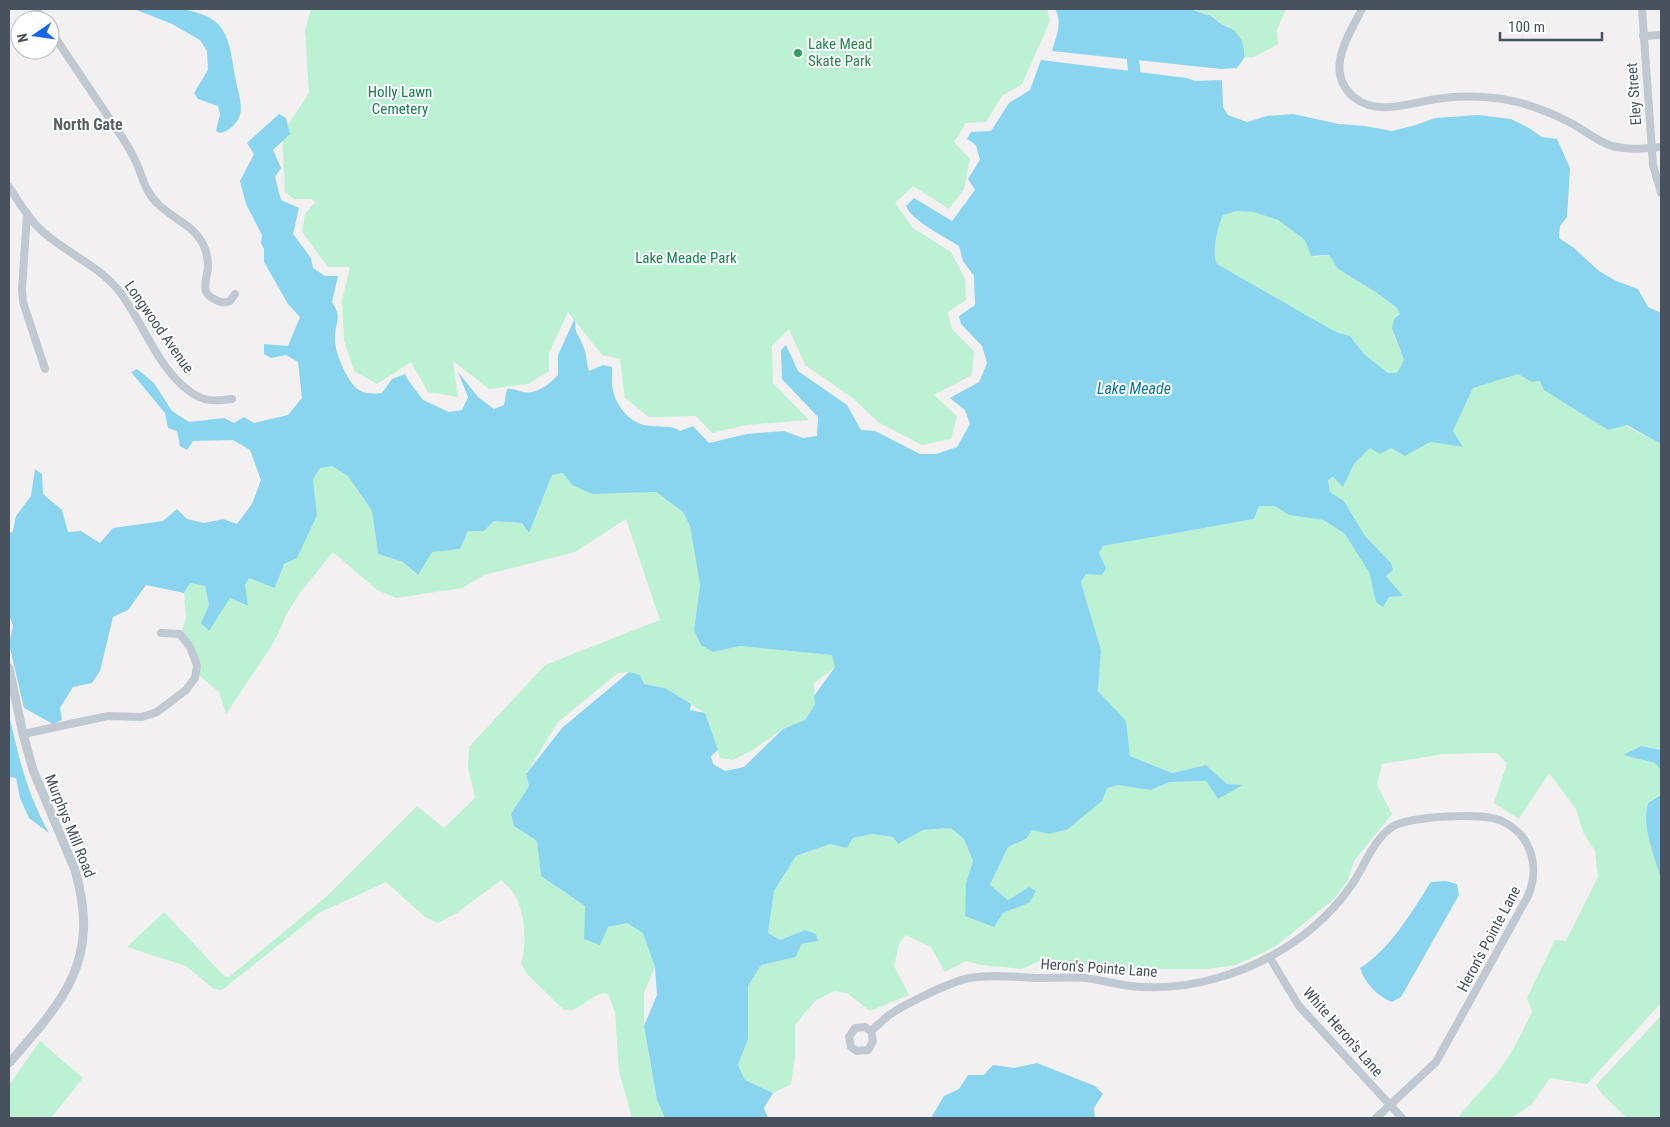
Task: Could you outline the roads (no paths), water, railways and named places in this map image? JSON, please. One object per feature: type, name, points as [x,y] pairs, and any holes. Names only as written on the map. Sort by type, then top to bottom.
[{"type":"street","points":[[1362,9],[1344,43],[1339,61],[1344,86],[1355,98],[1362,102],[1383,108],[1449,98],[1495,98],[1533,106],[1554,114],[1611,145],[1634,149],[1661,147]]},
{"type":"street","name":"Eley Street","points":[[1642,9],[1651,148],[1653,165],[1661,193]]},
{"type":"street","points":[[1644,36],[1661,35]]},
{"type":"street","points":[[60,45],[122,137],[150,195],[164,210],[189,226],[200,239],[207,258],[208,266],[204,285],[208,295],[223,303],[230,301],[235,294]]},
{"type":"street","name":"Longwood Avenue","points":[[9,187],[27,214],[43,232],[105,277],[119,292],[158,354],[185,388],[193,394],[209,400],[232,398]]},
{"type":"street","points":[[27,214],[23,264],[23,302],[45,369]]},
{"type":"street","points":[[23,734],[108,716],[142,717],[150,715],[170,703],[192,683],[196,673],[196,666],[190,647],[180,634],[177,632],[161,633]]},
{"type":"street","name":"Murphys Mill Road","points":[[9,668],[33,770],[75,870],[83,905],[84,929],[79,959],[67,991],[44,1023],[9,1063]]},
{"type":"street","name":"Heron's Pointe Lane","points":[[871,1031],[900,1009],[953,983],[969,978],[989,976],[1085,978],[1129,986],[1163,987],[1214,979],[1234,973],[1270,958],[1304,935],[1331,911],[1354,882],[1381,838],[1393,827],[1402,822],[1420,818],[1477,816],[1503,821],[1521,835],[1534,864],[1532,885],[1528,896],[1443,1052],[1429,1069],[1376,1118]]},
{"type":"street","name":"White Heron's Lane","points":[[1270,958],[1299,1006],[1402,1118]]},
{"type":"water","points":[[134,9],[183,9],[201,14],[217,23],[229,44],[240,100],[240,115],[233,126],[221,133],[216,131],[220,114],[218,106],[198,99],[194,93],[208,70],[207,51],[200,40],[172,24]]},
{"type":"water","points":[[1055,9],[1190,9],[1210,15],[1221,24],[1234,30],[1242,41],[1244,58],[1237,68],[1221,69],[1052,51],[1059,24]]},
{"type":"water","name":"Lake Meade","points":[[1041,60],[1187,78],[1195,81],[1222,80],[1223,107],[1228,115],[1247,122],[1267,116],[1293,114],[1339,124],[1392,131],[1435,118],[1478,115],[1511,119],[1542,137],[1557,139],[1570,168],[1567,217],[1560,226],[1559,238],[1574,248],[1599,271],[1616,281],[1638,289],[1648,307],[1661,313],[1661,444],[1627,425],[1608,430],[1544,390],[1540,381],[1532,382],[1518,374],[1473,388],[1453,431],[1463,447],[1430,442],[1405,456],[1391,448],[1380,454],[1370,448],[1354,464],[1343,487],[1333,477],[1328,480],[1330,492],[1344,501],[1365,536],[1391,563],[1393,570],[1386,576],[1403,596],[1389,597],[1383,607],[1376,602],[1369,572],[1344,533],[1323,520],[1289,515],[1275,506],[1259,506],[1254,519],[1103,546],[1099,553],[1106,568],[1102,575],[1086,574],[1081,582],[1101,650],[1098,691],[1126,721],[1130,756],[1172,773],[1206,765],[1227,784],[1243,785],[1218,799],[1206,781],[1170,782],[1151,790],[1118,785],[1107,788],[1102,801],[1068,829],[1049,834],[1032,830],[1026,839],[1008,847],[990,885],[1008,900],[1029,887],[1036,891],[1029,903],[1003,913],[994,927],[965,916],[966,883],[973,861],[964,839],[951,828],[923,830],[898,844],[893,837],[872,834],[853,838],[847,848],[830,844],[796,856],[774,891],[768,933],[780,940],[805,930],[816,934],[818,941],[801,944],[796,957],[761,965],[748,986],[748,1039],[738,1065],[745,1080],[773,1093],[764,1108],[768,1118],[665,1118],[657,1100],[644,1026],[657,995],[655,967],[643,933],[627,923],[608,927],[600,945],[584,939],[585,906],[541,876],[537,841],[514,826],[511,814],[529,786],[526,774],[562,728],[629,672],[640,675],[644,684],[665,688],[691,704],[690,710],[705,713],[718,750],[711,756],[713,764],[725,771],[744,767],[783,729],[805,720],[815,704],[814,696],[835,667],[832,655],[740,646],[713,652],[701,645],[694,630],[700,585],[690,526],[683,512],[656,492],[592,494],[572,485],[563,473],[552,475],[529,533],[522,523],[494,521],[484,531],[468,531],[460,549],[432,552],[418,575],[403,562],[378,554],[372,511],[348,476],[332,466],[320,468],[313,480],[317,515],[297,558],[284,564],[275,588],[249,578],[245,585],[248,606],[230,598],[209,631],[201,623],[209,605],[205,586],[190,583],[184,593],[146,585],[128,610],[113,617],[100,671],[92,683],[73,687],[60,708],[62,720],[53,724],[24,708],[9,644],[13,626],[9,615],[9,534],[13,531],[16,516],[31,496],[35,469],[42,474],[43,494],[62,510],[68,532],[81,531],[100,543],[113,528],[163,521],[177,509],[187,519],[204,523],[223,519],[237,524],[252,504],[261,480],[250,450],[233,440],[193,441],[187,450],[180,446],[177,431],[168,428],[165,413],[131,372],[137,369],[154,383],[172,411],[189,422],[224,418],[234,423],[244,417],[254,423],[288,415],[302,398],[298,362],[286,355],[271,358],[264,354],[264,344],[288,346],[300,317],[288,304],[264,262],[264,249],[261,243],[262,235],[246,204],[240,181],[254,154],[247,143],[279,114],[286,118],[290,134],[273,150],[281,168],[275,177],[281,200],[299,208],[293,234],[311,258],[313,268],[325,276],[338,276],[332,302],[338,316],[335,344],[346,374],[355,387],[361,391],[382,393],[392,379],[405,374],[423,400],[449,412],[462,410],[468,397],[458,372],[478,397],[494,409],[504,405],[507,389],[533,392],[547,385],[558,375],[558,355],[575,318],[576,332],[585,351],[589,371],[603,365],[612,367],[612,387],[621,409],[631,419],[643,425],[669,427],[680,431],[693,426],[709,443],[747,434],[784,431],[803,438],[817,436],[818,417],[782,379],[781,350],[786,345],[798,371],[847,405],[861,430],[875,431],[920,454],[936,454],[957,447],[970,424],[965,410],[950,398],[979,382],[987,363],[982,346],[961,324],[959,316],[975,305],[974,276],[963,261],[959,246],[922,223],[909,212],[906,206],[914,198],[952,221],[975,190],[968,179],[980,160],[976,145],[967,139],[971,132],[991,131],[1009,103],[1030,90]],"holes":[[[1237,211],[1253,212],[1278,220],[1305,240],[1311,256],[1329,255],[1338,269],[1396,307],[1400,314],[1394,319],[1392,328],[1404,360],[1397,373],[1388,373],[1364,354],[1350,336],[1327,327],[1217,264],[1215,247],[1217,232],[1223,215]]]},
{"type":"water","points":[[9,715],[29,790],[49,833],[29,818],[20,798],[16,778],[9,777]]},
{"type":"water","points":[[1641,746],[1661,750],[1661,770],[1655,763],[1623,755]]},
{"type":"water","points":[[1661,795],[1661,879],[1647,832],[1646,812],[1648,803]]},
{"type":"water","points":[[1446,881],[1457,884],[1459,895],[1401,997],[1392,1002],[1387,1000],[1369,984],[1360,968],[1391,941],[1431,882]]},
{"type":"water","points":[[1037,1063],[1095,1086],[1103,1094],[1094,1108],[1095,1118],[931,1118],[944,1096],[959,1089],[968,1075],[984,1075],[993,1065],[1014,1068]]},
{"type":"waterway","points":[[1136,88],[1133,60],[1138,9]]},
{"type":"place","name":"Lake Mead Skate Park","points":[[798,53]]},
{"type":"district","name":"North Gate","points":[[88,124]]},
{"type":"park label","name":"Holly Lawn Cemetery","points":[[400,100]]},
{"type":"park label","name":"Lake Meade Park","points":[[686,258]]}]
